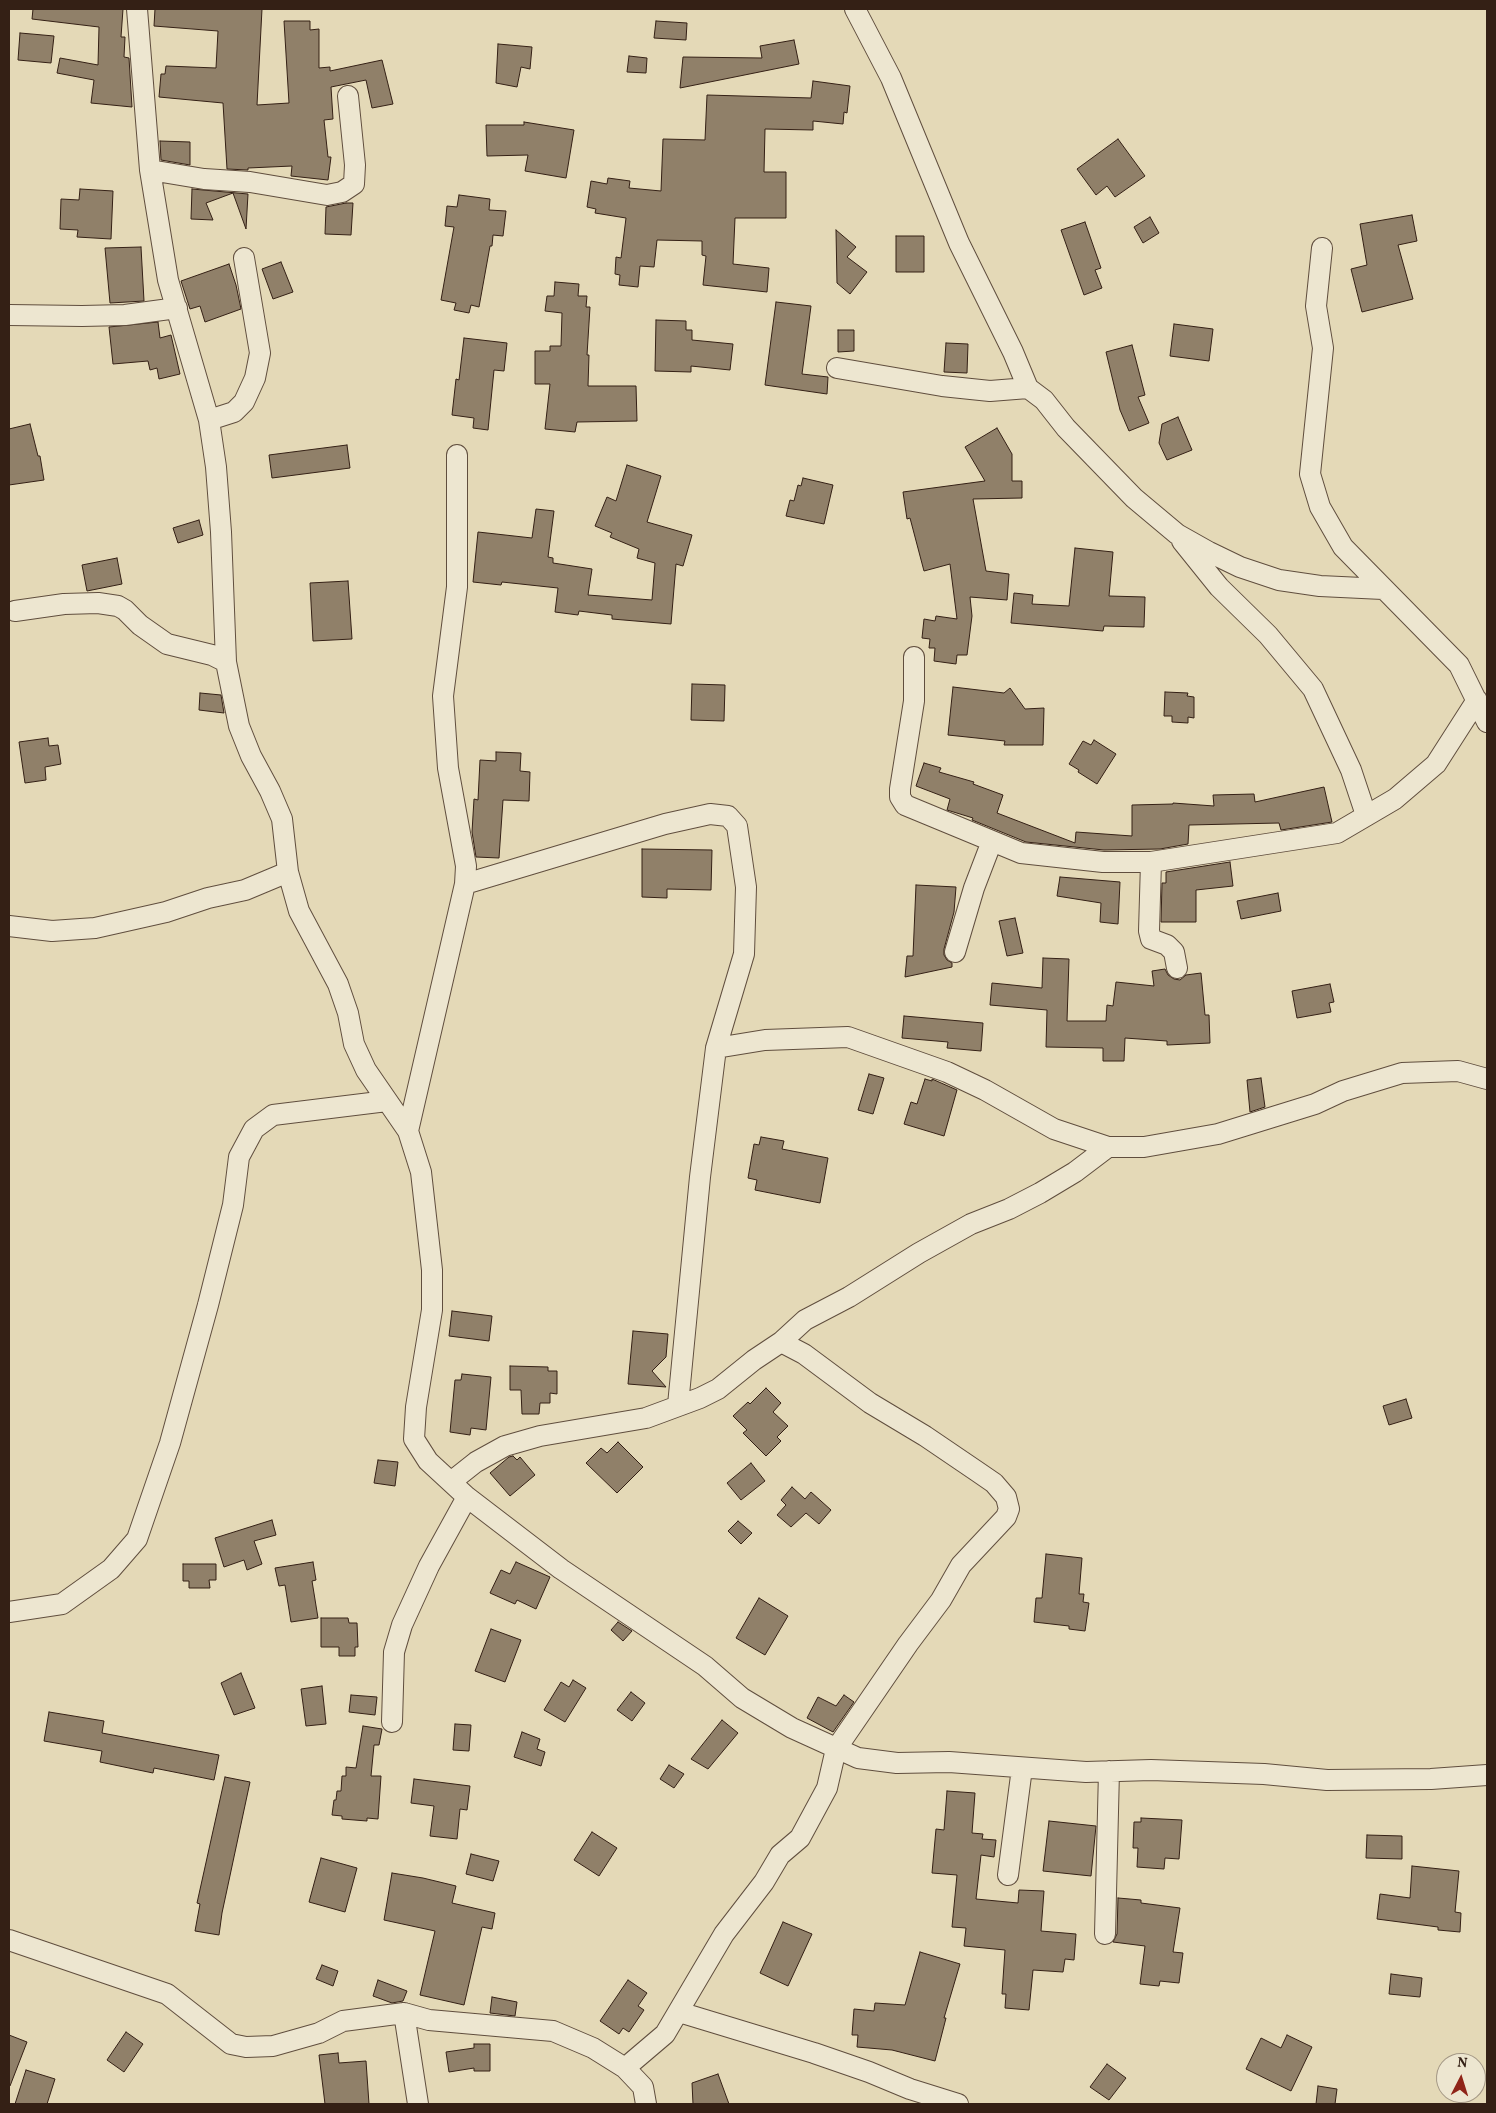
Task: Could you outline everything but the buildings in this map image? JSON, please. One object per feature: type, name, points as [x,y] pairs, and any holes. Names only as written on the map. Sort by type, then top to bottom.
[{"type":"street","points":[[137,9],[150,170],[168,280],[209,420],[216,467],[221,532],[226,662],[239,726],[250,756],[270,791],[282,819],[288,872],[299,911],[338,984],[348,1013],[354,1044],[366,1070],[408,1131],[421,1172],[432,1270],[432,1310],[416,1407],[414,1439],[428,1461],[452,1481],[467,1497],[561,1569],[705,1666],[742,1698],[792,1728],[858,1758],[898,1763],[949,1762],[1022,1768],[1264,1774],[1327,1780],[1431,1779],[1487,1775]]},
{"type":"street","points":[[856,9],[891,78],[959,243],[1013,352],[1028,388],[1044,400],[1066,428],[1114,478],[1176,534],[1219,588],[1268,635],[1313,689],[1351,770],[1366,816]]},
{"type":"street","points":[[150,170],[204,179],[250,182],[327,195],[342,192],[354,184],[355,165],[348,96]]},
{"type":"street","points":[[1322,248],[1316,306],[1323,348],[1310,474],[1320,507],[1343,547],[1459,665],[1487,722]]},
{"type":"street","points":[[209,420],[234,412],[244,402],[255,378],[260,353],[244,258]]},
{"type":"street","points":[[9,315],[124,315],[177,308]]},
{"type":"street","points":[[838,368],[942,386],[990,391],[1028,388]]},
{"type":"street","points":[[408,1131],[465,884],[466,866],[448,768],[443,696],[457,587],[457,455]]},
{"type":"street","points":[[1176,534],[1240,567],[1279,580],[1320,586],[1384,589]]},
{"type":"street","points":[[15,611],[64,604],[98,603],[118,606],[140,625],[167,644],[212,655],[226,662]]},
{"type":"street","points":[[914,657],[914,701],[900,797],[905,805],[1021,853],[1103,862],[1151,862],[1337,833],[1395,799],[1436,764],[1477,700]]},
{"type":"street","points":[[465,884],[665,824],[710,814],[728,816],[737,826],[746,887],[744,954],[716,1048],[700,1177],[678,1405]]},
{"type":"street","points":[[955,952],[974,888],[992,841]]},
{"type":"street","points":[[1151,862],[1149,931],[1151,939],[1167,945],[1174,952],[1177,968]]},
{"type":"street","points":[[9,926],[52,931],[95,928],[166,912],[208,898],[245,890],[288,872]]},
{"type":"street","points":[[716,1048],[764,1040],[848,1037],[947,1072],[986,1090],[1054,1129],[1108,1147],[1144,1147],[1218,1134],[1315,1104],[1342,1091],[1402,1073],[1458,1071],[1487,1079]]},
{"type":"street","points":[[9,1612],[62,1604],[111,1570],[137,1539],[170,1443],[208,1306],[233,1204],[239,1157],[254,1129],[273,1115],[387,1101]]},
{"type":"street","points":[[452,1481],[476,1462],[506,1446],[540,1436],[646,1418],[700,1398],[718,1389],[761,1355],[781,1342],[805,1320],[849,1297],[971,1224],[1009,1209],[1040,1193],[1075,1172],[1108,1147]]},
{"type":"street","points":[[625,2068],[665,2034],[724,1934],[764,1882],[780,1855],[800,1838],[827,1788],[836,1749],[908,1644],[941,1600],[961,1565],[1006,1518],[1009,1508],[1006,1497],[994,1483],[925,1436],[870,1403],[804,1354],[781,1342]]},
{"type":"street","points":[[392,1722],[394,1652],[402,1625],[430,1566],[467,1497]]},
{"type":"street","points":[[1008,1875],[1022,1768]]},
{"type":"street","points":[[1105,1934],[1109,1771]]},
{"type":"street","points":[[9,1940],[167,1994],[231,2044],[246,2047],[272,2046],[319,2033],[343,2021],[404,2013],[429,2020],[554,2031],[593,2048],[625,2068],[643,2087],[646,2104]]},
{"type":"street","points":[[679,2012],[814,2053],[869,2072],[910,2089],[958,2104]]},
{"type":"street","points":[[404,2013],[418,2104]]}]
